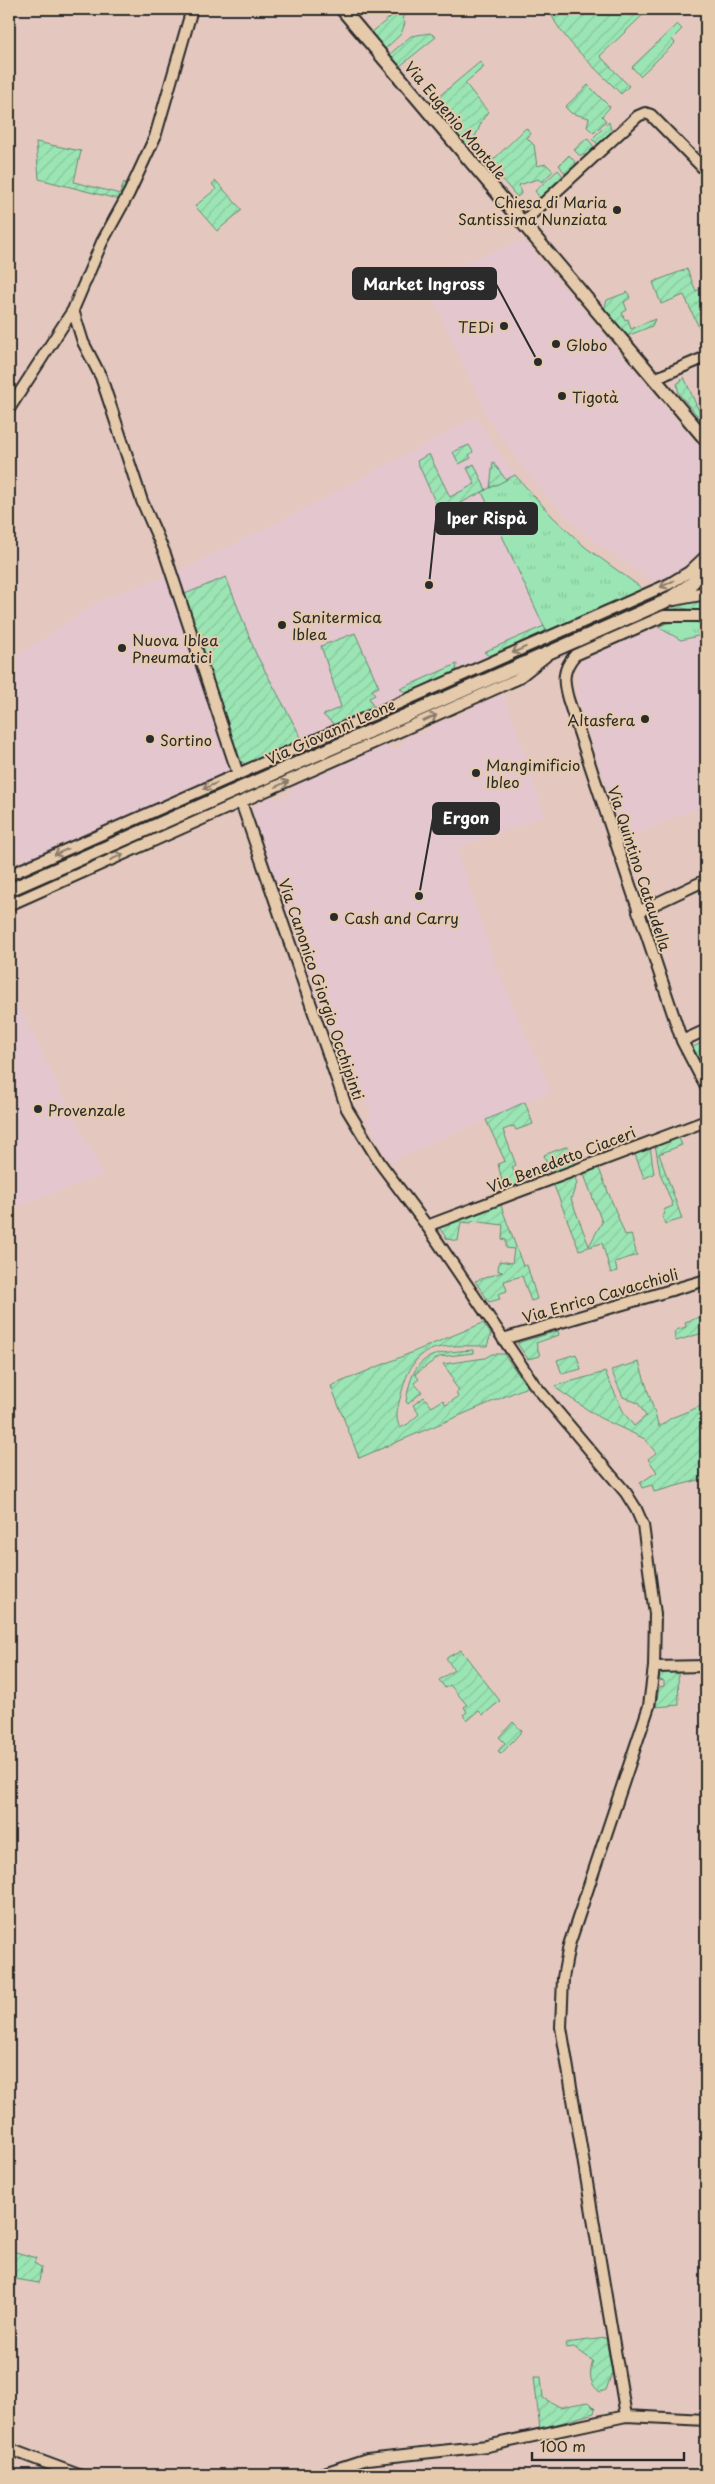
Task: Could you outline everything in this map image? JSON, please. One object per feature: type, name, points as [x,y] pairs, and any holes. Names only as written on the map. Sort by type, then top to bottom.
[{"type":"main road","name":"Via Eugenio Montale","points":[[342,9],[705,440]]},
{"type":"main road","points":[[664,602],[691,584],[706,569]]},
{"type":"main road","points":[[664,602],[706,593]]},
{"type":"main road","name":"Via Giovanni Leone","points":[[9,890],[664,602]]},
{"type":"street","points":[[9,409],[73,310],[102,242],[129,194],[155,137],[192,9]]},
{"type":"street","points":[[522,223],[638,116],[645,113],[652,114],[706,171]]},
{"type":"street","points":[[73,310],[83,342],[101,377],[142,501],[165,554],[238,774]]},
{"type":"street","points":[[654,379],[706,357]]},
{"type":"street","points":[[9,875],[669,584],[689,572],[706,556]]},
{"type":"street","name":"Via Quintino Cataudella","points":[[706,616],[664,616],[575,656],[566,669],[564,687],[682,1041],[706,1088]]},
{"type":"street","points":[[9,905],[517,679],[552,650]]},
{"type":"street","name":"Via Canonico Giorgio Occhipinti","points":[[241,802],[347,1109],[380,1162],[427,1226],[534,1384],[626,1493],[643,1525],[655,1614],[654,1668],[649,1706],[569,1945],[563,1978],[561,2027],[626,2416]]},
{"type":"street","points":[[638,912],[706,880]]},
{"type":"street","points":[[682,1041],[706,1030]]},
{"type":"street","name":"Via Benedetto Ciaceri","points":[[427,1226],[706,1120]]},
{"type":"street","name":"Via Enrico Cavacchioli","points":[[503,1339],[706,1280]]},
{"type":"street","points":[[654,1668],[706,1666]]},
{"type":"street","points":[[318,2475],[367,2460],[487,2446],[626,2416],[706,2420]]},
{"type":"street","points":[[9,2449],[79,2475]]},
{"type":"shaded area","points":[[523,240],[706,455],[706,543],[696,559],[687,567],[656,584],[591,539],[560,510],[522,468],[488,418],[424,279]]},
{"type":"shaded area","points":[[475,417],[515,475],[483,492],[546,631],[48,851],[24,861],[20,860],[9,839],[9,661],[104,598],[178,572],[308,507]]},
{"type":"shaded area","name":"Altasfera","points":[[658,627],[681,640],[706,634],[706,803],[624,840],[578,699],[578,668],[581,660]]},
{"type":"shaded area","points":[[504,693],[545,816],[456,848],[496,968],[551,1091],[390,1162],[367,1120],[372,1112],[361,1094],[353,1093],[327,1042],[253,812],[257,803],[272,796],[279,800],[290,795],[293,787],[383,745],[393,750],[403,745],[407,736],[417,732],[419,736],[427,732],[429,727],[444,720],[456,718],[477,705]]},
{"type":"shaded area","points":[[9,987],[103,1174],[9,1210]]},
{"type":"green space","points":[[400,9],[412,9],[402,18],[405,23],[401,34],[385,49],[371,33]]},
{"type":"green space","points":[[550,9],[596,9],[601,14],[606,9],[649,9],[600,56],[629,86],[621,94],[569,41],[553,19]]},
{"type":"green space","points":[[677,24],[682,29],[672,39],[675,43],[640,76],[632,67]]},
{"type":"green space","points":[[430,33],[436,37],[400,66],[390,54],[411,36]]},
{"type":"green space","points":[[480,62],[484,67],[465,83],[488,112],[475,137],[467,146],[431,103]]},
{"type":"green space","points":[[588,85],[610,107],[602,116],[606,121],[594,133],[587,127],[589,118],[571,113],[565,107]]},
{"type":"green space","points":[[609,122],[612,134],[600,146],[592,139]]},
{"type":"green space","points":[[526,128],[531,134],[527,138],[534,145],[537,166],[546,164],[553,171],[542,182],[538,179],[519,185],[521,194],[517,197],[489,164]]},
{"type":"green space","points":[[587,138],[596,149],[590,155],[579,155],[574,150]]},
{"type":"green space","points":[[36,142],[81,151],[74,182],[120,194],[124,182],[128,186],[121,200],[39,179]]},
{"type":"green space","points":[[569,155],[576,163],[573,170],[567,176],[559,165]]},
{"type":"green space","points":[[558,170],[565,178],[541,199],[535,191]]},
{"type":"green space","points":[[216,181],[242,210],[217,231],[195,206],[216,189],[212,184]]},
{"type":"green space","points":[[687,269],[696,291],[706,286],[706,343],[684,295],[661,304],[653,282]]},
{"type":"green space","points":[[628,292],[630,298],[624,302],[627,310],[622,313],[625,320],[628,319],[631,329],[655,319],[652,326],[627,336],[604,309],[607,300]]},
{"type":"green space","points":[[684,377],[701,416],[706,414],[706,426],[679,394],[677,384]]},
{"type":"green space","points":[[469,445],[473,452],[469,455],[471,458],[459,464],[453,452]]},
{"type":"green space","points":[[429,454],[450,497],[475,484],[467,468],[474,464],[486,490],[447,510],[437,506],[417,461]]},
{"type":"green space","points":[[493,462],[506,480],[490,488]]},
{"type":"green space","points":[[515,475],[553,517],[585,547],[642,590],[546,631],[482,492]]},
{"type":"green space","points":[[226,577],[256,654],[302,739],[248,764],[243,763],[237,758],[185,594]]},
{"type":"green space","points":[[706,598],[706,611],[680,608],[667,610],[686,602]]},
{"type":"green space","points":[[667,623],[706,623],[706,634],[681,640],[658,627]]},
{"type":"green space","points":[[544,626],[546,631],[489,656],[484,652]]},
{"type":"green space","points":[[355,633],[379,687],[372,690],[375,695],[369,698],[374,708],[335,725],[323,715],[341,707],[321,646]]},
{"type":"green space","points":[[457,664],[456,671],[407,693],[400,689]]},
{"type":"green space","points":[[706,1041],[706,1073],[693,1047]]},
{"type":"green space","points":[[525,1102],[533,1124],[516,1130],[514,1126],[503,1130],[516,1165],[512,1167],[519,1184],[504,1190],[498,1164],[505,1161],[486,1120]]},
{"type":"green space","points":[[678,1136],[682,1145],[659,1154],[682,1219],[665,1224],[662,1216],[665,1214],[663,1210],[673,1206],[660,1173],[655,1144]]},
{"type":"green space","points":[[568,1146],[575,1164],[550,1173],[544,1155]]},
{"type":"green space","points":[[650,1146],[654,1174],[644,1178],[634,1152]]},
{"type":"green space","points":[[598,1166],[625,1235],[631,1234],[637,1255],[615,1262],[617,1271],[611,1273],[602,1243],[579,1250],[553,1183],[574,1175],[577,1183],[571,1199],[589,1246],[602,1222],[583,1172]]},
{"type":"green space","points":[[500,1203],[523,1266],[527,1265],[537,1299],[531,1301],[522,1276],[504,1281],[507,1291],[498,1294],[500,1299],[489,1302],[475,1281],[503,1272],[498,1271],[499,1261],[512,1263],[514,1249],[506,1248],[506,1240],[502,1239],[503,1225],[472,1221],[471,1223],[461,1222],[458,1241],[447,1239],[438,1226]]},
{"type":"green space","points":[[706,1315],[706,1332],[676,1341],[674,1333],[676,1330],[686,1327],[685,1322]]},
{"type":"green space","points":[[483,1323],[491,1334],[487,1346],[442,1347],[421,1355],[413,1364],[406,1377],[398,1408],[397,1419],[400,1428],[408,1424],[419,1414],[413,1405],[424,1397],[432,1407],[443,1400],[446,1405],[458,1397],[456,1393],[459,1390],[452,1381],[454,1379],[443,1364],[485,1358],[492,1354],[504,1354],[527,1387],[359,1458],[331,1386]]},
{"type":"green space","points":[[558,1331],[559,1335],[536,1343],[540,1356],[528,1359],[517,1343]]},
{"type":"green space","points":[[473,1350],[473,1353],[439,1357],[415,1374],[419,1379],[414,1383],[422,1392],[408,1404],[406,1402],[413,1374],[426,1359],[434,1355]]},
{"type":"green space","points":[[576,1354],[581,1369],[562,1374],[557,1360]]},
{"type":"green space","points":[[639,1362],[659,1427],[671,1418],[706,1404],[706,1478],[654,1492],[652,1485],[642,1488],[640,1483],[657,1472],[648,1459],[656,1453],[645,1439],[600,1418],[555,1386],[605,1372],[624,1413],[634,1426],[646,1416],[638,1403],[623,1397],[611,1370]]},
{"type":"green space","points":[[461,1650],[500,1701],[483,1715],[479,1711],[467,1721],[463,1715],[467,1712],[464,1707],[467,1705],[450,1685],[445,1688],[439,1680],[454,1670],[446,1658]]},
{"type":"green space","points":[[660,1671],[678,1671],[679,1705],[656,1707],[659,1687],[664,1686],[664,1681],[659,1680]]},
{"type":"green space","points":[[513,1722],[522,1731],[501,1754],[498,1751],[505,1743],[499,1737]]},
{"type":"green space","points":[[9,2250],[36,2258],[34,2263],[41,2267],[39,2283],[9,2278]]},
{"type":"green space","points":[[606,2338],[612,2373],[606,2390],[600,2392],[596,2389],[591,2378],[593,2361],[574,2347],[566,2348],[565,2343]]},
{"type":"green space","points":[[534,2377],[541,2377],[543,2398],[560,2407],[588,2402],[595,2409],[594,2413],[540,2429]]},
{"type":"place","name":"Chiesa di Maria Santissima Nunziata","points":[[617,210]]},
{"type":"place","name":"TEDi","points":[[504,326]]},
{"type":"place","name":"Globo","points":[[556,344]]},
{"type":"place","name":"Market Ingross","points":[[538,362]]},
{"type":"place","name":"Tigotà","points":[[562,396]]},
{"type":"place","name":"Iper Rispà","points":[[429,585]]},
{"type":"place","name":"Sanitermica Iblea","points":[[282,625]]},
{"type":"place","name":"Nuova Iblea Pneumatici","points":[[122,648]]},
{"type":"place","name":"Altasfera","points":[[645,719]]},
{"type":"place","name":"Sortino","points":[[150,739]]},
{"type":"place","name":"Mangimificio Ibleo","points":[[476,773]]},
{"type":"place","name":"Ergon","points":[[419,896]]},
{"type":"place","name":"Cash and Carry","points":[[334,917]]},
{"type":"place","name":"Provenzale","points":[[38,1109]]}]
